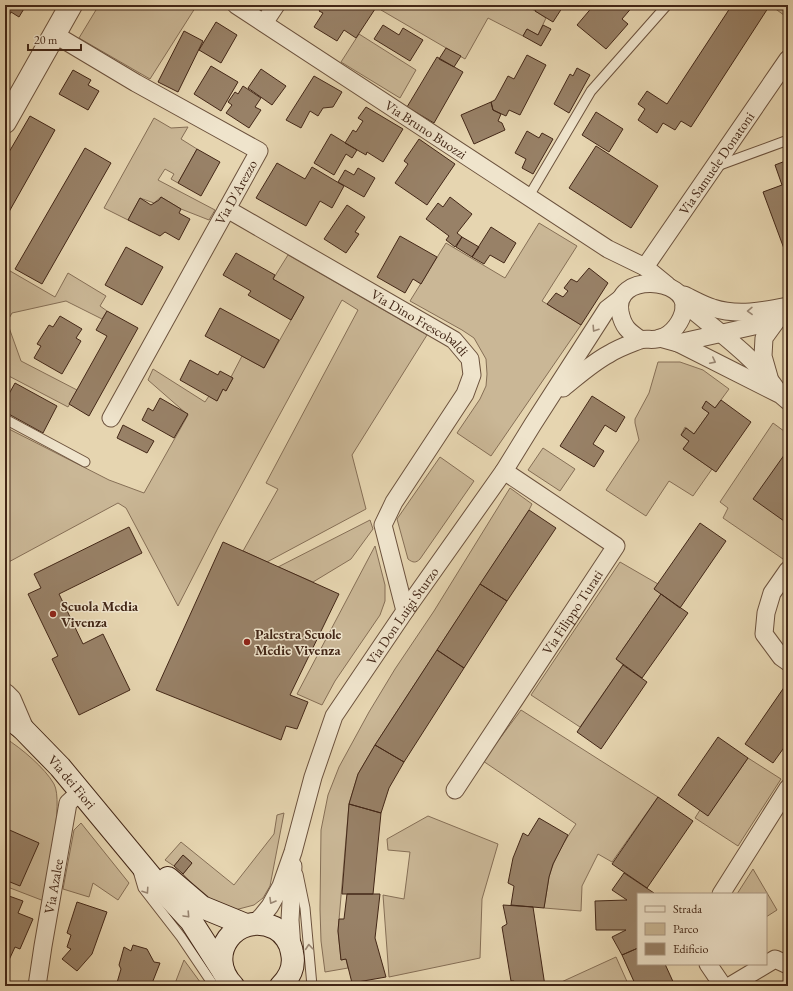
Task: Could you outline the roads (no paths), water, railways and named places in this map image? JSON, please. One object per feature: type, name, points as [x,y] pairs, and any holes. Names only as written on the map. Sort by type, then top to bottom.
[{"type":"main road","points":[[5,122],[71,5]]},
{"type":"main road","points":[[5,695],[10,700],[14,721]]},
{"type":"main road","name":"Via dei Fiori","points":[[14,721],[60,767],[157,884],[192,921],[224,981]]},
{"type":"main road","name":"Via dei Fiori","points":[[133,854],[168,878],[202,907],[250,924],[268,925],[278,930],[286,938],[292,948]]},
{"type":"main road","points":[[224,981],[221,960],[225,944],[236,930],[250,924]]},
{"type":"main road","points":[[285,984],[292,970],[294,959],[292,948]]},
{"type":"street","name":"Via Bruno Buozzi","points":[[236,5],[616,253],[645,267],[677,295]]},
{"type":"street","points":[[264,23],[276,5]]},
{"type":"street","name":"Via D'Arezzo","points":[[54,34],[136,83],[259,151],[111,418]]},
{"type":"street","name":"Via Samuele Donatoni","points":[[645,267],[788,61]]},
{"type":"street","name":"Via Dino Frescobaldi","points":[[227,209],[454,340],[470,359],[472,375],[465,394],[394,502],[383,525],[405,611]]},
{"type":"street","points":[[616,253],[629,279],[620,309],[623,323],[629,331],[641,340],[660,338],[678,343],[784,398]]},
{"type":"street","points":[[624,294],[643,284],[713,308],[736,312],[785,310]]},
{"type":"street","name":"Via Don Luigi Sturzo","points":[[250,924],[262,916],[270,906],[281,886],[293,852],[313,777],[334,716],[405,611],[504,471],[608,309],[624,294]]},
{"type":"street","points":[[677,295],[770,379],[784,398]]},
{"type":"street","points":[[660,338],[675,327],[681,320],[677,295]]},
{"type":"street","points":[[678,343],[754,326],[785,310]]},
{"type":"street","points":[[770,379],[763,356],[764,338],[785,310]]},
{"type":"street","name":"Via Don Luigi Sturzo","points":[[551,398],[609,353],[641,340]]},
{"type":"street","name":"Via Filippo Turati","points":[[456,790],[616,546],[504,471]]},
{"type":"street","points":[[788,570],[772,594],[766,613],[764,634],[781,658],[788,662]]},
{"type":"street","points":[[722,893],[788,788]]},
{"type":"street","name":"Via Azalee","points":[[38,986],[43,946],[68,803],[80,792]]},
{"type":"street","name":"Via Don Luigi Sturzo","points":[[292,948],[290,920],[293,852]]},
{"type":"street","points":[[767,964],[775,959],[788,965]]},
{"type":"street","points":[[709,965],[723,986]]},
{"type":"street","points":[[730,986],[765,965]]},
{"type":"lane","points":[[529,196],[590,91],[667,5]]},
{"type":"lane","points":[[714,167],[788,140]]},
{"type":"lane","points":[[5,419],[85,462]]},
{"type":"lane","points":[[293,852],[305,908],[312,986]]},
{"type":"place","name":"Scuola Media Vivenza","points":[[53,614]]},
{"type":"place","name":"Palestra Scuole Medie Vivenza","points":[[247,642]]}]
